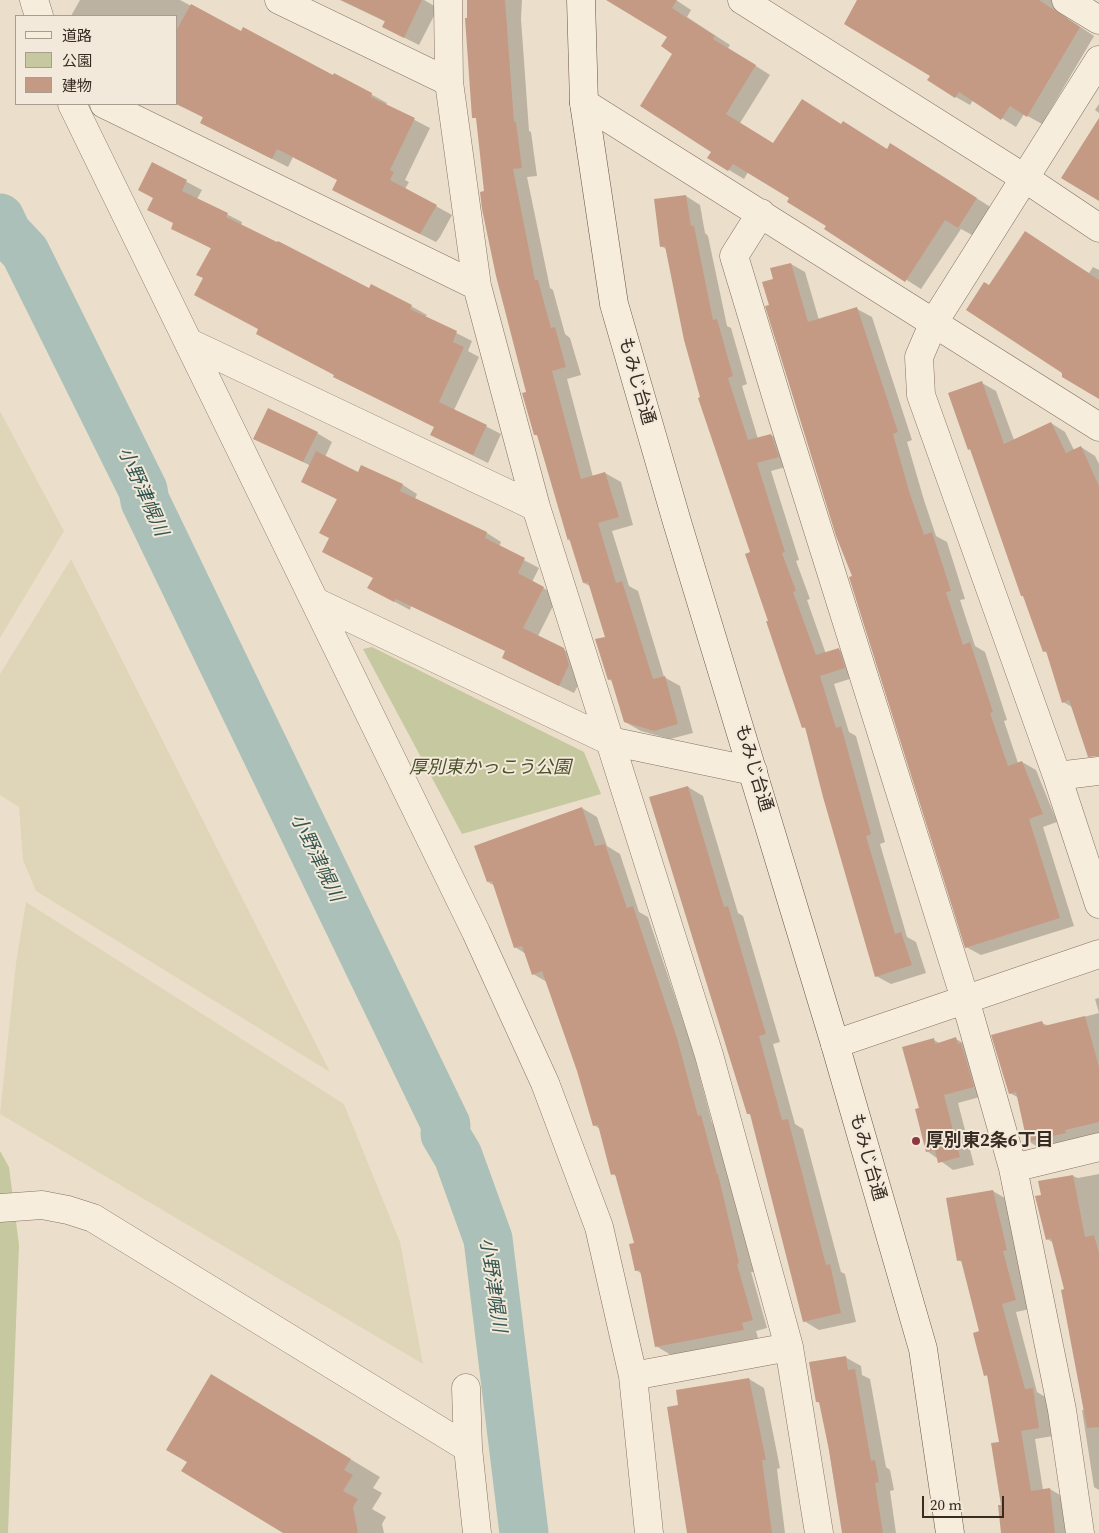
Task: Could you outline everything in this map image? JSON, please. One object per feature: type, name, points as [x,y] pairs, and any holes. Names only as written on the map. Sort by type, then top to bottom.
[{"type":"street","points":[[34,0],[39,15]]},
{"type":"street","points":[[279,0],[450,82]]},
{"type":"street","points":[[448,0],[450,82],[477,286],[536,507],[709,1055],[789,1347],[820,1533]]},
{"type":"street","name":"もみじ台通","points":[[581,0],[584,103],[614,304],[677,522],[754,771],[835,1044],[923,1349],[950,1533]]},
{"type":"street","points":[[742,0],[773,9],[1099,228]]},
{"type":"street","points":[[1066,0],[1099,20]]},
{"type":"street","points":[[1099,60],[1026,179],[934,322],[919,356],[922,395],[1057,776],[1099,904]]},
{"type":"street","points":[[584,103],[934,322],[1099,428]]},
{"type":"street","points":[[72,105],[190,342],[476,932],[545,1083],[599,1227],[633,1376],[649,1533]]},
{"type":"street","points":[[106,105],[477,286]]},
{"type":"street","points":[[761,213],[734,256],[786,431],[965,999],[1013,1168],[1062,1410],[1080,1533]]},
{"type":"street","points":[[190,342],[536,507]]},
{"type":"street","points":[[316,602],[610,741],[754,771]]},
{"type":"street","points":[[1057,776],[1099,771]]},
{"type":"street","points":[[835,1044],[1099,954]]},
{"type":"street","points":[[1013,1168],[1099,1147]]},
{"type":"street","points":[[0,1208],[42,1205],[68,1210],[93,1218],[468,1448]]},
{"type":"street","points":[[633,1376],[789,1347]]},
{"type":"street","points":[[466,1388],[468,1448],[477,1533]]},
{"type":"shaded area","points":[[0,411],[64,531],[0,638]]},
{"type":"shaded area","points":[[71,559],[330,1072],[36,891],[23,860],[19,807],[0,795],[0,674]]},
{"type":"shaded area","points":[[26,902],[344,1104],[400,1242],[423,1364],[0,1114],[16,963]]},
{"type":"green space","name":"厚別東かっこう公園","points":[[372,647],[584,752],[601,794],[462,834],[363,649]]},
{"type":"green space","points":[[0,1151],[9,1167],[19,1245],[8,1533],[0,1533]]},
{"type":"building","points":[[341,0],[422,0],[404,38],[382,27],[385,21]]},
{"type":"building","points":[[467,0],[505,0],[514,122],[516,122],[522,168],[513,169],[535,280],[538,280],[551,328],[555,327],[566,367],[552,371],[581,479],[605,472],[619,517],[598,523],[616,583],[622,581],[653,679],[665,676],[678,724],[654,731],[624,722],[611,679],[608,680],[595,639],[605,637],[588,582],[583,583],[569,538],[568,541],[537,435],[534,435],[522,393],[526,392],[496,276],[482,209],[480,192],[484,191],[476,118],[472,118],[465,18],[467,18]]},
{"type":"building","points":[[606,0],[677,0],[672,8],[715,36],[713,39],[756,65],[726,114],[773,143],[802,99],[841,124],[843,121],[887,149],[890,143],[977,198],[958,228],[945,220],[905,282],[824,229],[826,226],[787,202],[789,198],[733,164],[728,171],[707,158],[711,152],[640,106],[672,54],[661,46],[667,37]]},
{"type":"building","points":[[857,0],[1039,0],[1080,27],[1027,117],[1010,106],[1001,120],[959,92],[955,98],[927,80],[930,76],[844,24]]},
{"type":"building","points":[[191,4],[241,31],[243,27],[333,75],[334,73],[372,93],[371,97],[415,118],[390,170],[394,172],[390,180],[437,205],[420,234],[332,190],[337,180],[277,149],[272,159],[200,123],[203,117],[178,105],[178,27]]},
{"type":"building","points":[[1099,118],[1099,201],[1061,178]]},
{"type":"building","points":[[152,162],[187,180],[182,191],[228,213],[226,217],[278,241],[369,288],[371,284],[412,305],[410,309],[457,331],[453,342],[464,347],[439,402],[487,425],[473,455],[430,435],[434,427],[333,377],[334,375],[256,334],[258,329],[194,295],[203,278],[196,275],[211,248],[171,229],[173,223],[147,210],[153,198],[138,190]]},
{"type":"building","points":[[686,195],[691,226],[694,226],[713,320],[717,319],[733,376],[728,378],[748,440],[771,434],[779,457],[757,463],[785,552],[782,553],[796,591],[793,592],[816,655],[839,648],[845,668],[820,676],[836,728],[841,726],[871,834],[866,836],[895,934],[901,932],[912,965],[875,977],[823,797],[805,727],[802,728],[766,621],[768,621],[745,554],[750,552],[698,398],[700,397],[684,340],[665,246],[660,247],[654,199]]},
{"type":"building","points":[[1025,231],[1099,280],[1099,399],[1062,377],[1062,373],[966,310],[984,282],[989,285]]},
{"type":"building","points":[[791,263],[808,322],[857,307],[898,432],[893,434],[909,491],[924,535],[932,532],[951,591],[946,592],[963,645],[970,642],[993,712],[990,713],[1008,766],[1022,761],[1043,814],[1029,819],[1060,918],[965,948],[849,577],[852,576],[836,536],[765,306],[769,305],[762,282],[773,279],[770,268]]},
{"type":"building","points":[[982,381],[1004,444],[1051,422],[1066,453],[1081,446],[1099,486],[1099,756],[1088,757],[1069,700],[1062,703],[1046,651],[1043,652],[1023,596],[1021,596],[970,449],[968,450],[948,393]]},
{"type":"building","points":[[268,408],[318,432],[303,462],[253,439]]},
{"type":"building","points":[[316,451],[358,472],[361,465],[403,484],[400,491],[487,532],[485,538],[525,558],[518,573],[544,587],[523,628],[564,648],[569,665],[559,686],[502,658],[505,651],[396,599],[394,602],[367,588],[373,578],[322,552],[329,538],[319,533],[337,499],[301,482]]},
{"type":"building","points":[[688,786],[724,907],[728,906],[766,1034],[759,1036],[782,1120],[788,1119],[826,1265],[830,1264],[841,1313],[803,1322],[750,1114],[747,1114],[649,797]]},
{"type":"building","points":[[582,807],[595,846],[605,844],[627,908],[633,906],[677,1038],[698,1116],[701,1115],[718,1174],[739,1263],[737,1264],[753,1320],[742,1323],[744,1330],[655,1347],[640,1270],[635,1271],[629,1244],[634,1243],[615,1174],[611,1175],[598,1125],[593,1126],[577,1071],[542,971],[532,975],[522,946],[514,948],[492,881],[487,882],[474,846]]},
{"type":"building","points":[[1085,1016],[1099,1067],[1099,1122],[1065,1130],[1066,1133],[1027,1142],[1016,1092],[1009,1094],[991,1035],[1042,1021],[1044,1026]]},
{"type":"building","points":[[956,1037],[958,1044],[961,1043],[974,1087],[944,1095],[960,1157],[938,1163],[935,1150],[926,1152],[915,1109],[919,1108],[902,1047],[934,1038],[935,1044]]},
{"type":"building","points":[[1073,1175],[1085,1237],[1094,1235],[1099,1253],[1099,1427],[1087,1428],[1061,1290],[1064,1289],[1051,1238],[1046,1240],[1035,1196],[1041,1195],[1038,1181]]},
{"type":"building","points":[[993,1190],[1007,1250],[1003,1251],[1016,1300],[1002,1304],[1025,1389],[1033,1388],[1039,1428],[1021,1431],[1031,1491],[1050,1488],[1055,1533],[1001,1533],[998,1505],[1001,1505],[991,1443],[999,1442],[987,1375],[984,1376],[973,1333],[979,1331],[961,1260],[957,1261],[946,1198]]},
{"type":"building","points":[[846,1356],[848,1370],[855,1369],[871,1461],[875,1460],[879,1482],[875,1483],[883,1533],[842,1533],[829,1450],[819,1402],[816,1402],[809,1362]]},
{"type":"building","points":[[211,1374],[351,1459],[344,1470],[353,1475],[343,1491],[358,1499],[353,1507],[358,1533],[283,1533],[181,1471],[187,1462],[166,1450]]},
{"type":"building","points":[[749,1378],[766,1460],[762,1460],[772,1533],[687,1533],[667,1407],[678,1405],[676,1390]]},
{"type":"waterway","name":"小野津幌川","points":[[0,218],[7,233],[25,252],[143,490],[145,501],[446,1125],[445,1134],[458,1156],[488,1239],[524,1533]]},
{"type":"place","name":"厚別東2条6丁目","points":[[916,1141]]}]
